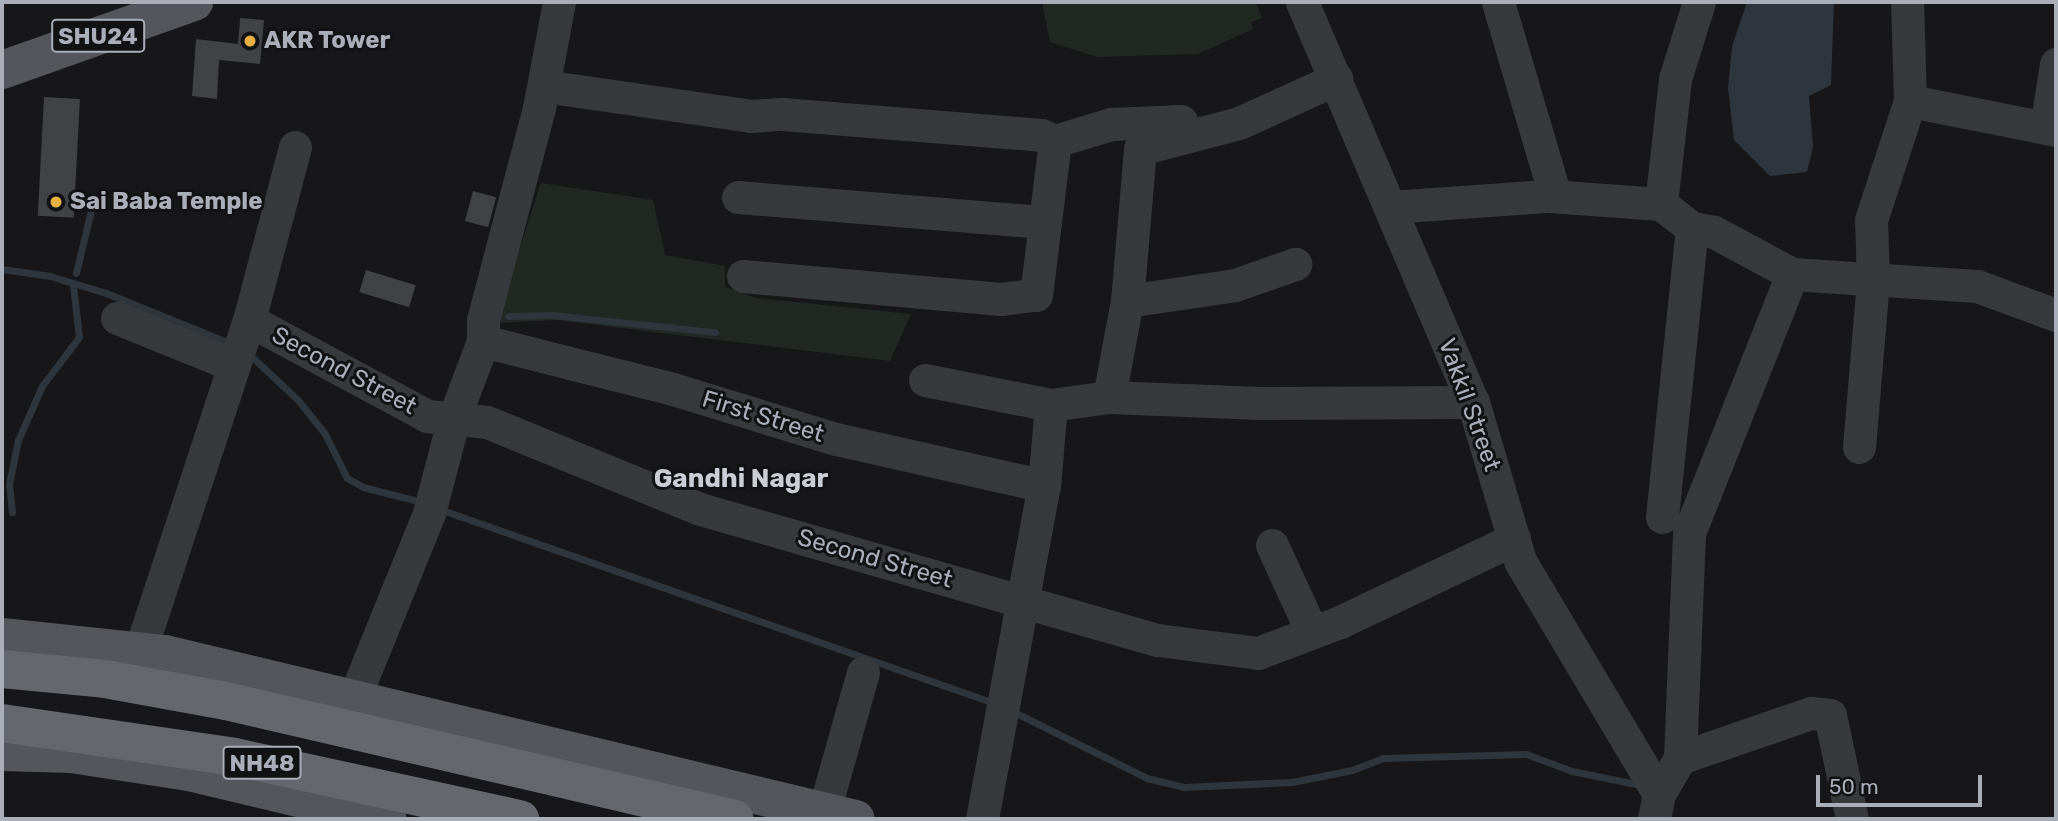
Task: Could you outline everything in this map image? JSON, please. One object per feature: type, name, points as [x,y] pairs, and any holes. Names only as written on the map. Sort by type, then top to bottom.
[{"type":"highway","name":"NH48","points":[[2,669],[105,679],[369,734],[735,819]]},
{"type":"highway","name":"NH48","points":[[2,723],[235,757],[520,819]]},
{"type":"main road","name":"SHU24","points":[[2,53],[146,2]]},
{"type":"main road","name":"SHU24","points":[[2,70],[194,2]]},
{"type":"main road","points":[[2,637],[140,651],[354,698],[840,815]]},
{"type":"main road","points":[[2,752],[71,754],[189,772],[387,819]]},
{"type":"street","points":[[354,698],[433,500],[454,418],[483,341],[483,320],[544,86],[559,2]]},
{"type":"street","name":"Vakkil Street","points":[[1302,2],[1473,402],[1520,561],[1656,807]]},
{"type":"street","points":[[1498,2],[1555,196]]},
{"type":"street","points":[[1661,204],[1675,79],[1699,2]]},
{"type":"street","points":[[1859,447],[1871,279],[1871,220],[1910,100],[1907,2]]},
{"type":"street","points":[[1910,100],[2051,129],[2056,64]]},
{"type":"street","points":[[1109,397],[1127,301],[1140,149],[1239,123],[1336,79]]},
{"type":"street","points":[[544,86],[751,116],[782,114],[1014,133],[1055,141],[1111,124],[1181,121]]},
{"type":"street","points":[[743,276],[1001,299],[1036,295],[1055,141]]},
{"type":"street","points":[[140,651],[231,364],[249,320],[295,146]]},
{"type":"street","points":[[1390,206],[1555,196],[1661,204],[1692,228],[1714,232],[1792,274],[1977,286],[2056,315]]},
{"type":"street","points":[[738,197],[1045,222]]},
{"type":"street","points":[[1662,517],[1692,228]]},
{"type":"street","points":[[1127,301],[1235,285],[1295,264]]},
{"type":"street","points":[[1656,807],[1680,758],[1689,533],[1792,274]]},
{"type":"street","points":[[117,318],[231,364]]},
{"type":"street","name":"Second Street","points":[[249,320],[427,416],[487,422],[700,509],[894,566],[1020,597],[1158,640],[1258,653],[1311,630],[1340,622],[1514,540]]},
{"type":"street","name":"First Street","points":[[483,341],[673,389],[836,439],[1044,486]]},
{"type":"street","points":[[925,380],[1051,405],[1109,397],[1260,403],[1473,402]]},
{"type":"street","points":[[982,819],[1020,597],[1044,486],[1051,405]]},
{"type":"street","points":[[1272,545],[1311,630]]},
{"type":"street","points":[[840,815],[863,673]]},
{"type":"street","points":[[1680,758],[1811,713],[1830,715],[1852,819]]},
{"type":"shaded area","points":[[1042,2],[1256,2],[1262,18],[1251,22],[1253,29],[1198,54],[1098,57],[1050,42]]},
{"type":"shaded area","points":[[1747,2],[1834,2],[1831,85],[1809,96],[1813,147],[1807,172],[1770,176],[1734,140],[1728,88],[1732,46]]},
{"type":"shaded area","points":[[541,183],[653,200],[665,255],[725,266],[725,287],[756,298],[911,314],[890,361],[557,320],[496,323]]},
{"type":"building","points":[[240,18],[264,20],[260,64],[219,60],[217,99],[192,96],[196,39],[238,44]]},
{"type":"building","points":[[44,97],[80,99],[74,218],[38,216]]},
{"type":"building","points":[[473,191],[496,197],[488,227],[465,221]]},
{"type":"building","points":[[366,270],[416,285],[409,307],[359,292]]},
{"type":"waterway","points":[[76,273],[91,210]]},
{"type":"waterway","points":[[2,269],[50,276],[106,293],[225,341]]},
{"type":"waterway","points":[[12,512],[9,484],[18,440],[42,386],[79,337],[73,285]]},
{"type":"waterway","points":[[508,316],[552,315],[715,332]]},
{"type":"waterway","points":[[250,355],[298,400],[325,434],[347,478],[363,487],[422,502]]},
{"type":"waterway","points":[[439,509],[994,703]]},
{"type":"waterway","points":[[1010,710],[1147,778],[1184,787],[1292,782],[1352,770],[1384,758],[1526,754],[1572,771],[1641,785]]},
{"type":"place","name":"AKR Tower","points":[[250,41]]},
{"type":"place","name":"Sai Baba Temple","points":[[56,202]]},
{"type":"district","name":"Gandhi Nagar","points":[[741,479]]}]
